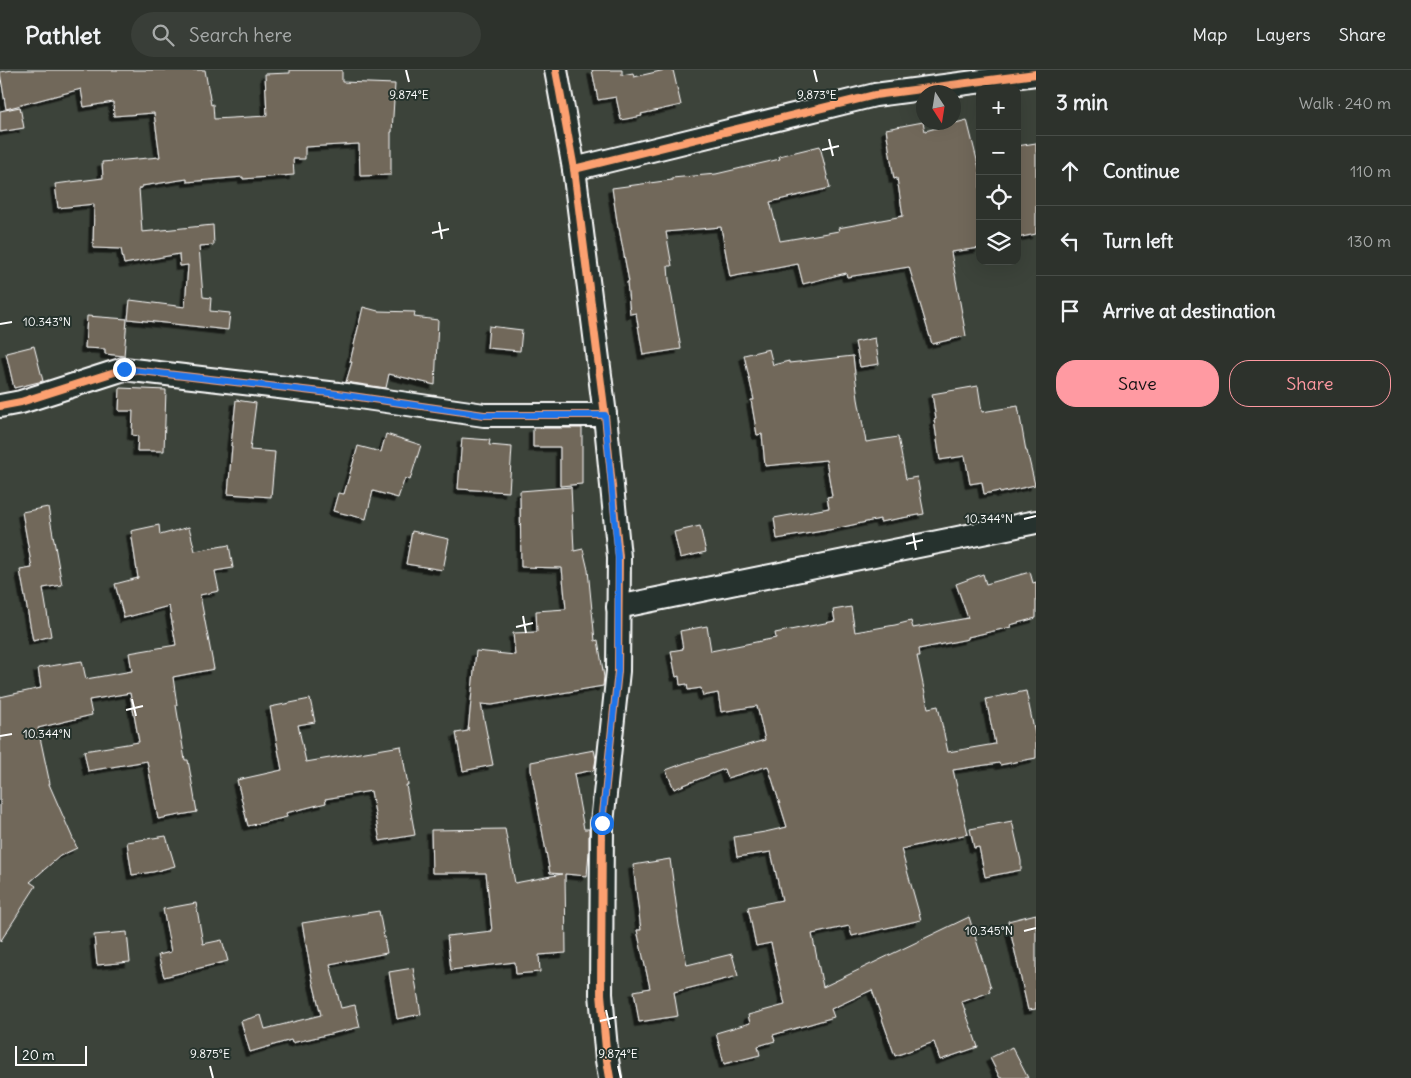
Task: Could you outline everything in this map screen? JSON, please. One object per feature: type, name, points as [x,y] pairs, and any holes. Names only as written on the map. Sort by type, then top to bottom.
[{"type":"street","points":[[556,70],[574,169],[605,415],[618,558],[618,671],[602,823],[601,994],[610,1078]]},
{"type":"street","points":[[574,169],[875,95],[1036,74]]},
{"type":"street","points":[[0,406],[21,402],[124,369],[338,394],[484,415],[605,415]]},
{"type":"street","points":[[618,606],[1036,522]]},
{"type":"building","points":[[13,70],[205,70],[211,105],[213,104],[214,119],[267,116],[265,74],[290,73],[290,70],[342,70],[342,82],[395,84],[391,132],[391,175],[360,176],[359,144],[305,147],[305,159],[293,159],[294,175],[187,182],[187,179],[142,186],[142,188],[139,188],[142,232],[213,225],[214,245],[199,246],[203,297],[211,298],[210,311],[230,313],[228,330],[128,319],[130,300],[185,307],[188,265],[180,266],[179,254],[124,264],[121,249],[93,248],[94,204],[58,208],[55,184],[103,178],[102,162],[160,157],[154,113],[114,116],[113,102],[84,107],[81,89],[6,109],[0,72]]},
{"type":"building","points":[[592,70],[622,70],[622,75],[633,73],[634,77],[673,70],[681,105],[621,120],[616,97],[598,100]]},
{"type":"building","points":[[20,107],[24,128],[0,132],[0,111]]},
{"type":"building","points":[[967,120],[976,156],[976,249],[951,252],[966,336],[932,344],[909,267],[847,277],[846,273],[803,284],[798,264],[730,277],[721,227],[666,232],[672,266],[668,266],[669,280],[681,349],[643,355],[636,313],[630,314],[627,282],[629,282],[612,188],[672,180],[672,178],[716,174],[780,159],[779,156],[820,146],[830,188],[770,202],[780,241],[839,231],[838,228],[903,216],[897,178],[894,179],[886,129],[916,123],[916,130],[961,130],[961,122]]},
{"type":"building","points":[[1036,143],[1036,234],[1021,237],[1021,175],[1021,145]]},
{"type":"building","points":[[363,307],[378,311],[415,312],[414,317],[438,320],[435,385],[389,374],[386,388],[346,382]]},
{"type":"building","points":[[87,316],[127,319],[124,356],[105,354],[105,349],[85,348]]},
{"type":"building","points":[[489,326],[522,330],[520,351],[487,348]]},
{"type":"building","points":[[875,338],[879,364],[860,367],[855,342]]},
{"type":"building","points":[[34,346],[43,381],[14,388],[6,353]]},
{"type":"building","points":[[769,349],[773,365],[789,361],[789,363],[853,356],[866,442],[898,437],[906,479],[917,477],[924,514],[880,522],[880,519],[777,539],[774,518],[829,508],[827,497],[832,496],[826,460],[765,466],[762,434],[757,435],[751,400],[754,400],[744,355]]},
{"type":"building","points":[[978,386],[982,412],[1018,406],[1026,451],[1035,485],[1000,493],[999,491],[984,494],[982,482],[970,484],[965,456],[940,460],[932,394]]},
{"type":"building","points":[[120,388],[166,390],[164,451],[137,451],[138,436],[132,435],[133,411],[119,411]]},
{"type":"building","points":[[236,400],[256,403],[250,450],[275,452],[271,497],[228,494]]},
{"type":"building","points":[[533,428],[582,428],[582,484],[560,486],[560,447],[533,447]]},
{"type":"building","points":[[386,434],[421,445],[410,480],[405,478],[398,498],[373,491],[366,519],[333,511],[338,493],[344,494],[358,446],[381,452]]},
{"type":"building","points":[[462,438],[490,440],[489,445],[512,447],[509,492],[458,489]]},
{"type":"building","points":[[571,487],[574,551],[583,549],[588,570],[595,641],[598,640],[604,677],[603,686],[492,705],[481,704],[493,765],[463,771],[456,733],[468,731],[476,651],[515,655],[513,633],[537,632],[536,611],[566,609],[562,568],[521,567],[520,491]]},
{"type":"building","points":[[48,507],[62,585],[43,588],[51,636],[33,641],[20,570],[32,568],[22,512]]},
{"type":"building","points":[[159,525],[160,535],[189,527],[195,551],[229,545],[233,568],[215,571],[219,591],[200,595],[214,669],[173,677],[185,760],[188,760],[197,812],[158,819],[147,761],[88,771],[84,751],[139,742],[130,693],[89,700],[92,715],[38,728],[49,784],[77,848],[60,856],[30,882],[36,886],[0,942],[0,697],[41,688],[38,668],[82,661],[86,679],[132,671],[129,653],[176,645],[169,606],[124,618],[115,584],[138,578],[131,531]]},
{"type":"building","points":[[700,526],[706,552],[680,558],[674,532]]},
{"type":"building","points":[[412,531],[449,539],[443,570],[406,564]]},
{"type":"building","points":[[1030,572],[1033,583],[1036,582],[1036,618],[1010,625],[1011,627],[968,637],[968,639],[919,649],[920,656],[917,656],[928,708],[938,706],[948,752],[995,744],[986,699],[1026,691],[1036,739],[1036,758],[1000,765],[999,763],[953,770],[968,834],[901,849],[921,920],[852,936],[849,926],[812,934],[823,987],[969,917],[991,988],[989,989],[990,992],[962,1002],[978,1047],[940,1060],[934,1042],[895,1056],[872,990],[831,1009],[834,1017],[773,1035],[775,1041],[758,1046],[760,1055],[724,1064],[716,1033],[750,1023],[748,1015],[785,1005],[771,943],[756,946],[748,907],[782,900],[771,852],[737,857],[734,837],[787,827],[768,766],[727,778],[724,769],[674,789],[666,770],[765,740],[757,706],[721,712],[718,693],[703,696],[701,688],[688,690],[687,684],[680,685],[679,676],[676,677],[671,651],[683,649],[680,631],[707,626],[711,651],[776,638],[775,633],[835,621],[833,610],[851,607],[855,632],[911,621],[913,628],[968,618],[956,584],[983,574],[986,584]]},
{"type":"building","points":[[310,699],[315,722],[298,725],[306,762],[401,746],[415,835],[380,841],[371,791],[325,799],[326,803],[286,813],[287,817],[248,826],[237,780],[282,770],[270,707]]},
{"type":"building","points":[[594,750],[596,759],[594,770],[574,774],[584,829],[589,829],[589,852],[587,876],[565,874],[566,953],[539,955],[540,972],[516,974],[515,962],[451,970],[447,936],[492,931],[486,873],[432,873],[431,830],[505,829],[515,883],[562,874],[550,873],[531,762]]},
{"type":"building","points":[[1012,821],[1021,861],[1021,870],[985,877],[979,847],[974,848],[970,829]]},
{"type":"building","points":[[166,836],[175,866],[132,875],[127,842]]},
{"type":"building","points":[[670,859],[679,925],[687,965],[732,954],[738,976],[674,992],[678,1016],[639,1022],[634,991],[650,988],[637,930],[641,930],[633,865]]},
{"type":"building","points":[[196,903],[203,944],[222,940],[228,961],[164,977],[158,955],[171,952],[163,909]]},
{"type":"building","points":[[379,911],[387,953],[330,964],[341,1008],[355,1005],[360,1027],[292,1043],[291,1040],[250,1052],[241,1021],[261,1015],[265,1029],[321,1015],[302,923]]},
{"type":"building","points":[[1036,914],[1036,1009],[1028,1010],[1008,921]]},
{"type":"building","points":[[127,932],[130,962],[97,965],[94,935]]},
{"type":"building","points":[[413,968],[421,1014],[397,1019],[389,972]]},
{"type":"building","points":[[1012,1047],[1028,1078],[1000,1078],[990,1058]]},
{"type":"cycle path","points":[[556,70],[574,169],[605,415],[619,557],[618,671],[602,823],[601,994],[610,1078]]},
{"type":"cycle path","points":[[574,169],[875,95],[1036,74]]},
{"type":"cycle path","points":[[0,406],[21,402],[124,369],[338,394],[484,415],[605,415]]},
{"type":"route","points":[[124,369],[338,394],[484,415],[605,415],[618,558],[618,671],[602,823]]}]
